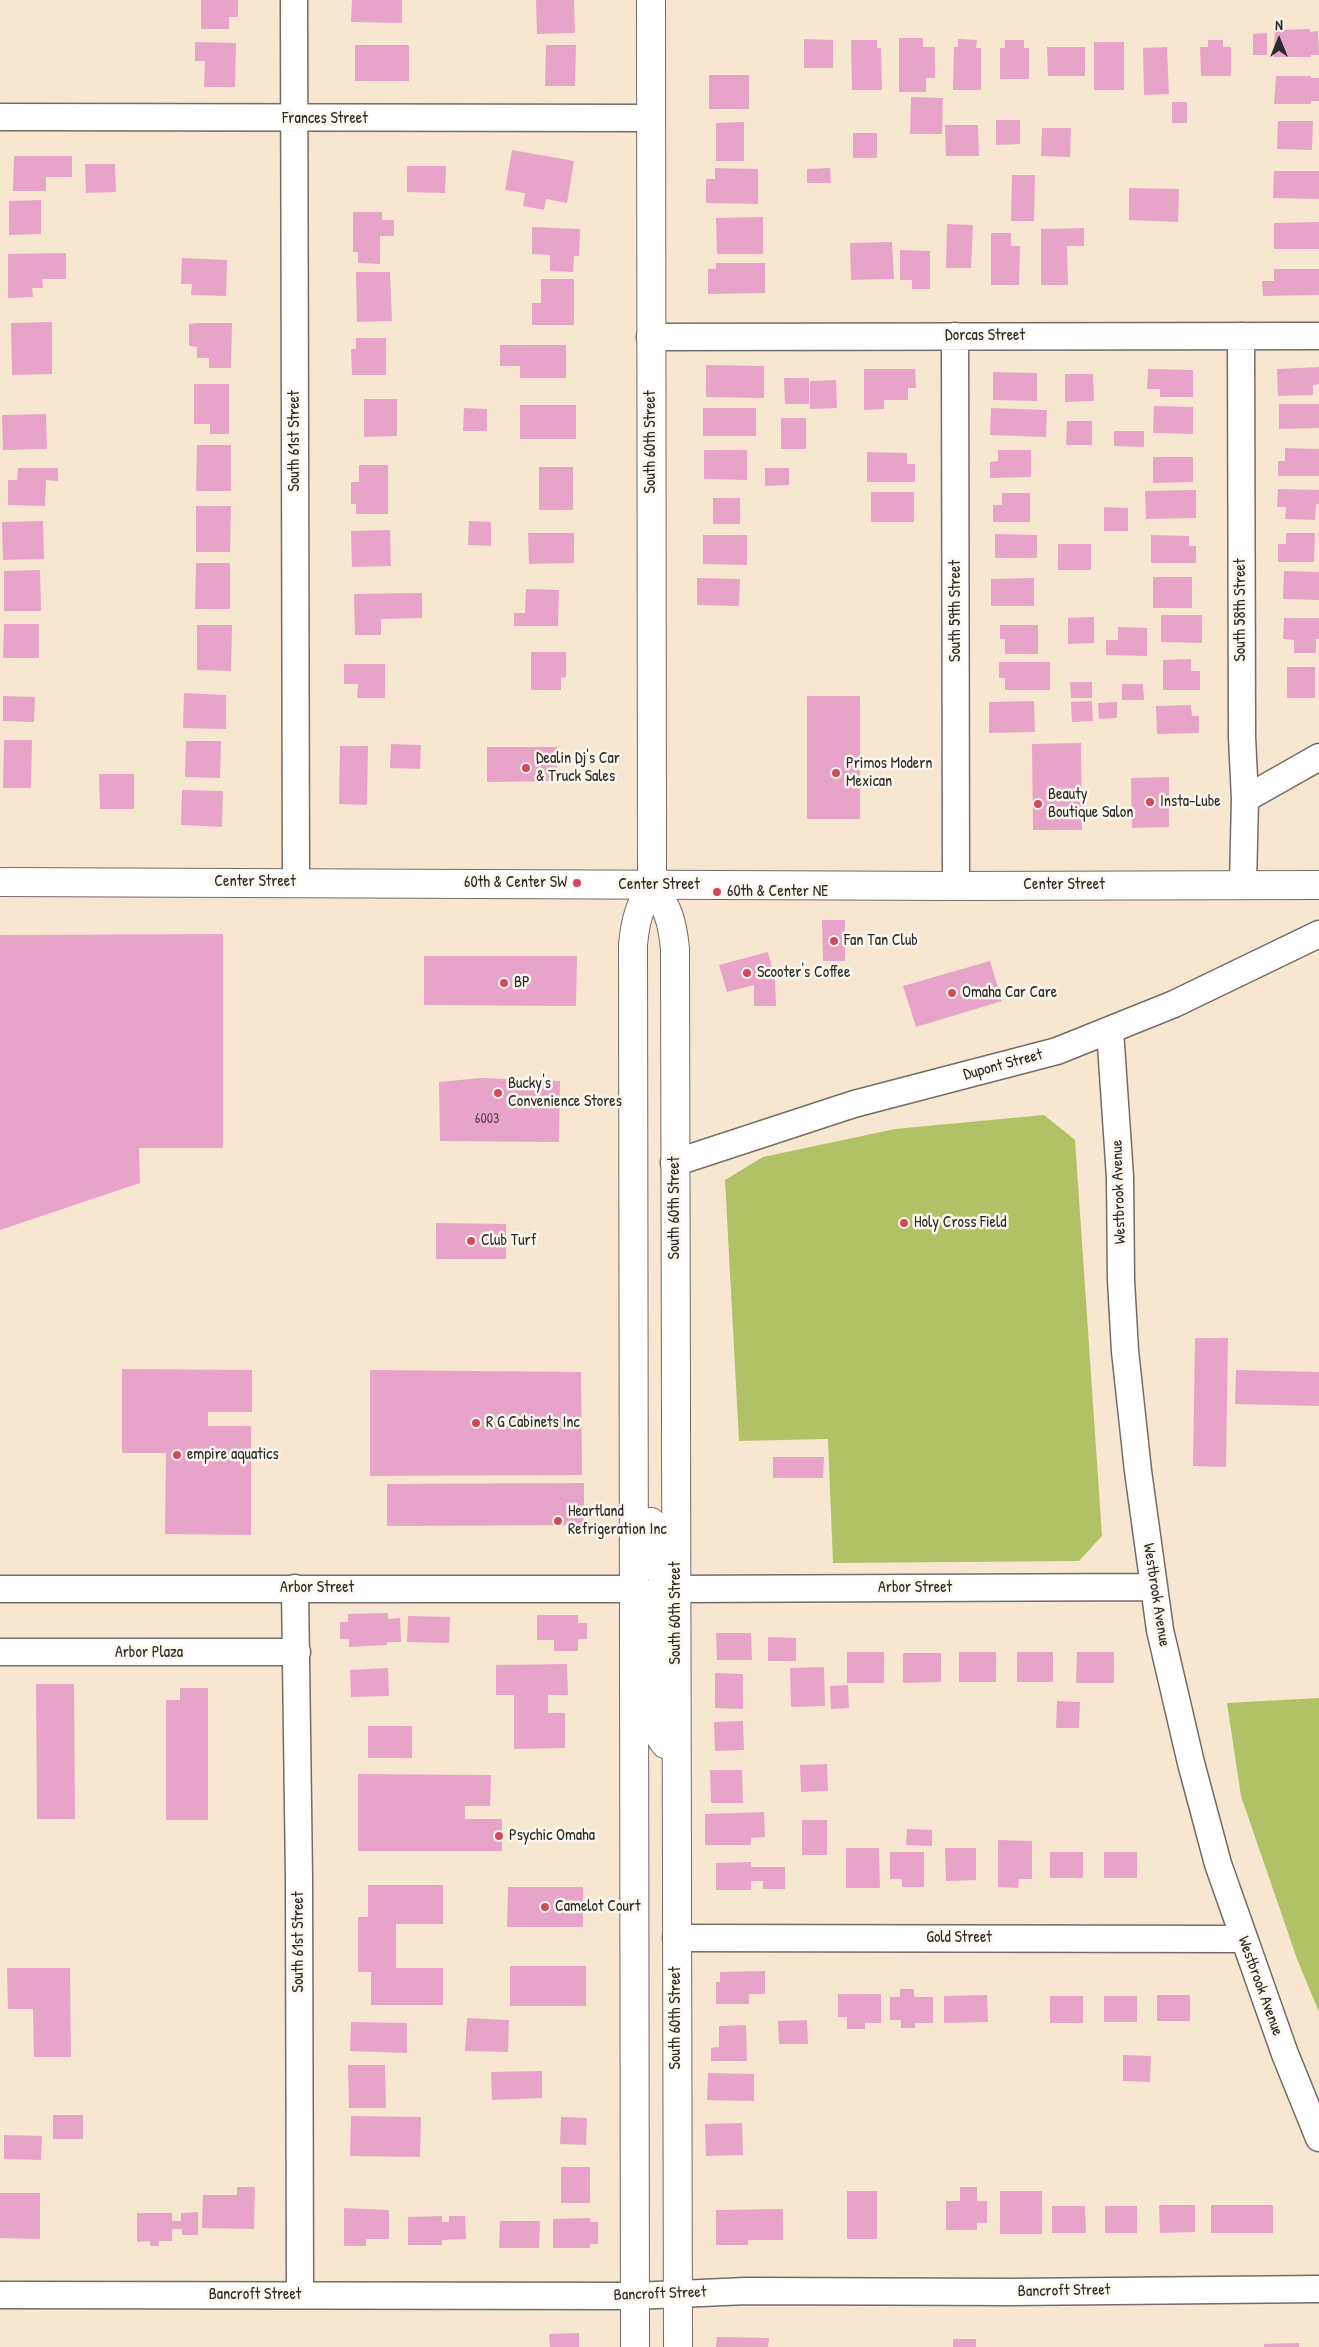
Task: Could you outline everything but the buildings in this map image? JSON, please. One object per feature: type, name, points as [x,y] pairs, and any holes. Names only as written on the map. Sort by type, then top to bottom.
[{"type":"main road","name":"South 60th Street","points":[[634,2347],[634,925],[640,906],[652,885],[651,0]]},
{"type":"main road","name":"Center Street","points":[[0,882],[956,886],[1319,885]]},
{"type":"main road","name":"South 60th Street","points":[[652,885],[668,909],[673,925],[675,949],[678,2347]]},
{"type":"main road","points":[[634,1406],[648,1435],[651,1550],[664,1580],[676,1589]]},
{"type":"main road","points":[[635,1589],[648,1597],[655,1607],[657,1732],[676,1760]]},
{"type":"street","name":"South 61st Street","points":[[294,0],[296,882]]},
{"type":"street","name":"Frances Street","points":[[0,117],[294,119],[651,118]]},
{"type":"street","name":"South 59th Street","points":[[955,336],[956,886]]},
{"type":"street","name":"South 58th Street","points":[[1241,336],[1242,737],[1245,798],[1243,884]]},
{"type":"street","name":"Dorcas Street","points":[[650,337],[1319,336]]},
{"type":"street","points":[[1245,798],[1319,758]]},
{"type":"street","name":"Dupont Street","points":[[674,1163],[854,1104],[1057,1051],[1174,1004],[1319,934]]},
{"type":"street","name":"Westbrook Avenue","points":[[1110,1030],[1120,1177],[1121,1280],[1125,1351],[1153,1587],[1160,1630],[1191,1763],[1218,1864],[1285,2054],[1319,2138]]},
{"type":"street","name":"Arbor Street","points":[[676,1589],[1153,1587]]},
{"type":"street","name":"South 61st Street","points":[[295,1588],[297,1652],[300,2295]]},
{"type":"street","name":"Arbor Street","points":[[0,1589],[635,1589]]},
{"type":"street","name":"Arbor Plaza","points":[[0,1652],[297,1652]]},
{"type":"street","name":"Gold Street","points":[[676,1938],[1243,1939]]},
{"type":"street","name":"Bancroft Street","points":[[0,2295],[634,2296],[746,2291],[1021,2292],[1319,2289]]},
{"type":"green space","points":[[1044,1115],[1075,1140],[1102,1536],[1079,1561],[833,1563],[828,1439],[739,1441],[725,1180],[763,1157],[895,1129]]},
{"type":"green space","points":[[1319,1698],[1319,2012],[1297,1959],[1241,1796],[1227,1703]]},
{"type":"place","name":"Dealin Dj's Car & Truck Sales","points":[[526,768]]},
{"type":"place","name":"Primos Modern Mexican","points":[[836,773]]},
{"type":"place","name":"Insta-Lube","points":[[1150,802]]},
{"type":"place","name":"Beauty Boutique Salon","points":[[1038,804]]},
{"type":"place","name":"60th & Center SW","points":[[577,883]]},
{"type":"place","name":"60th & Center NE","points":[[717,892]]},
{"type":"place","name":"Fan Tan Club","points":[[834,941]]},
{"type":"place","name":"Scooter's Coffee","points":[[747,973]]},
{"type":"place","name":"BP","points":[[504,983]]},
{"type":"place","name":"Omaha Car Care","points":[[952,993]]},
{"type":"place","name":"Bucky's Convenience Stores","points":[[498,1093]]},
{"type":"place","name":"Holy Cross Field","points":[[904,1223]]},
{"type":"place","name":"Club Turf","points":[[471,1241]]},
{"type":"place","name":"R G Cabinets Inc","points":[[476,1423]]},
{"type":"place","name":"empire aquatics","points":[[177,1455]]},
{"type":"place","name":"Heartland Refrigeration Inc","points":[[558,1521]]},
{"type":"place","name":"Psychic Omaha","points":[[499,1836]]},
{"type":"place","name":"Camelot Court","points":[[545,1907]]}]
